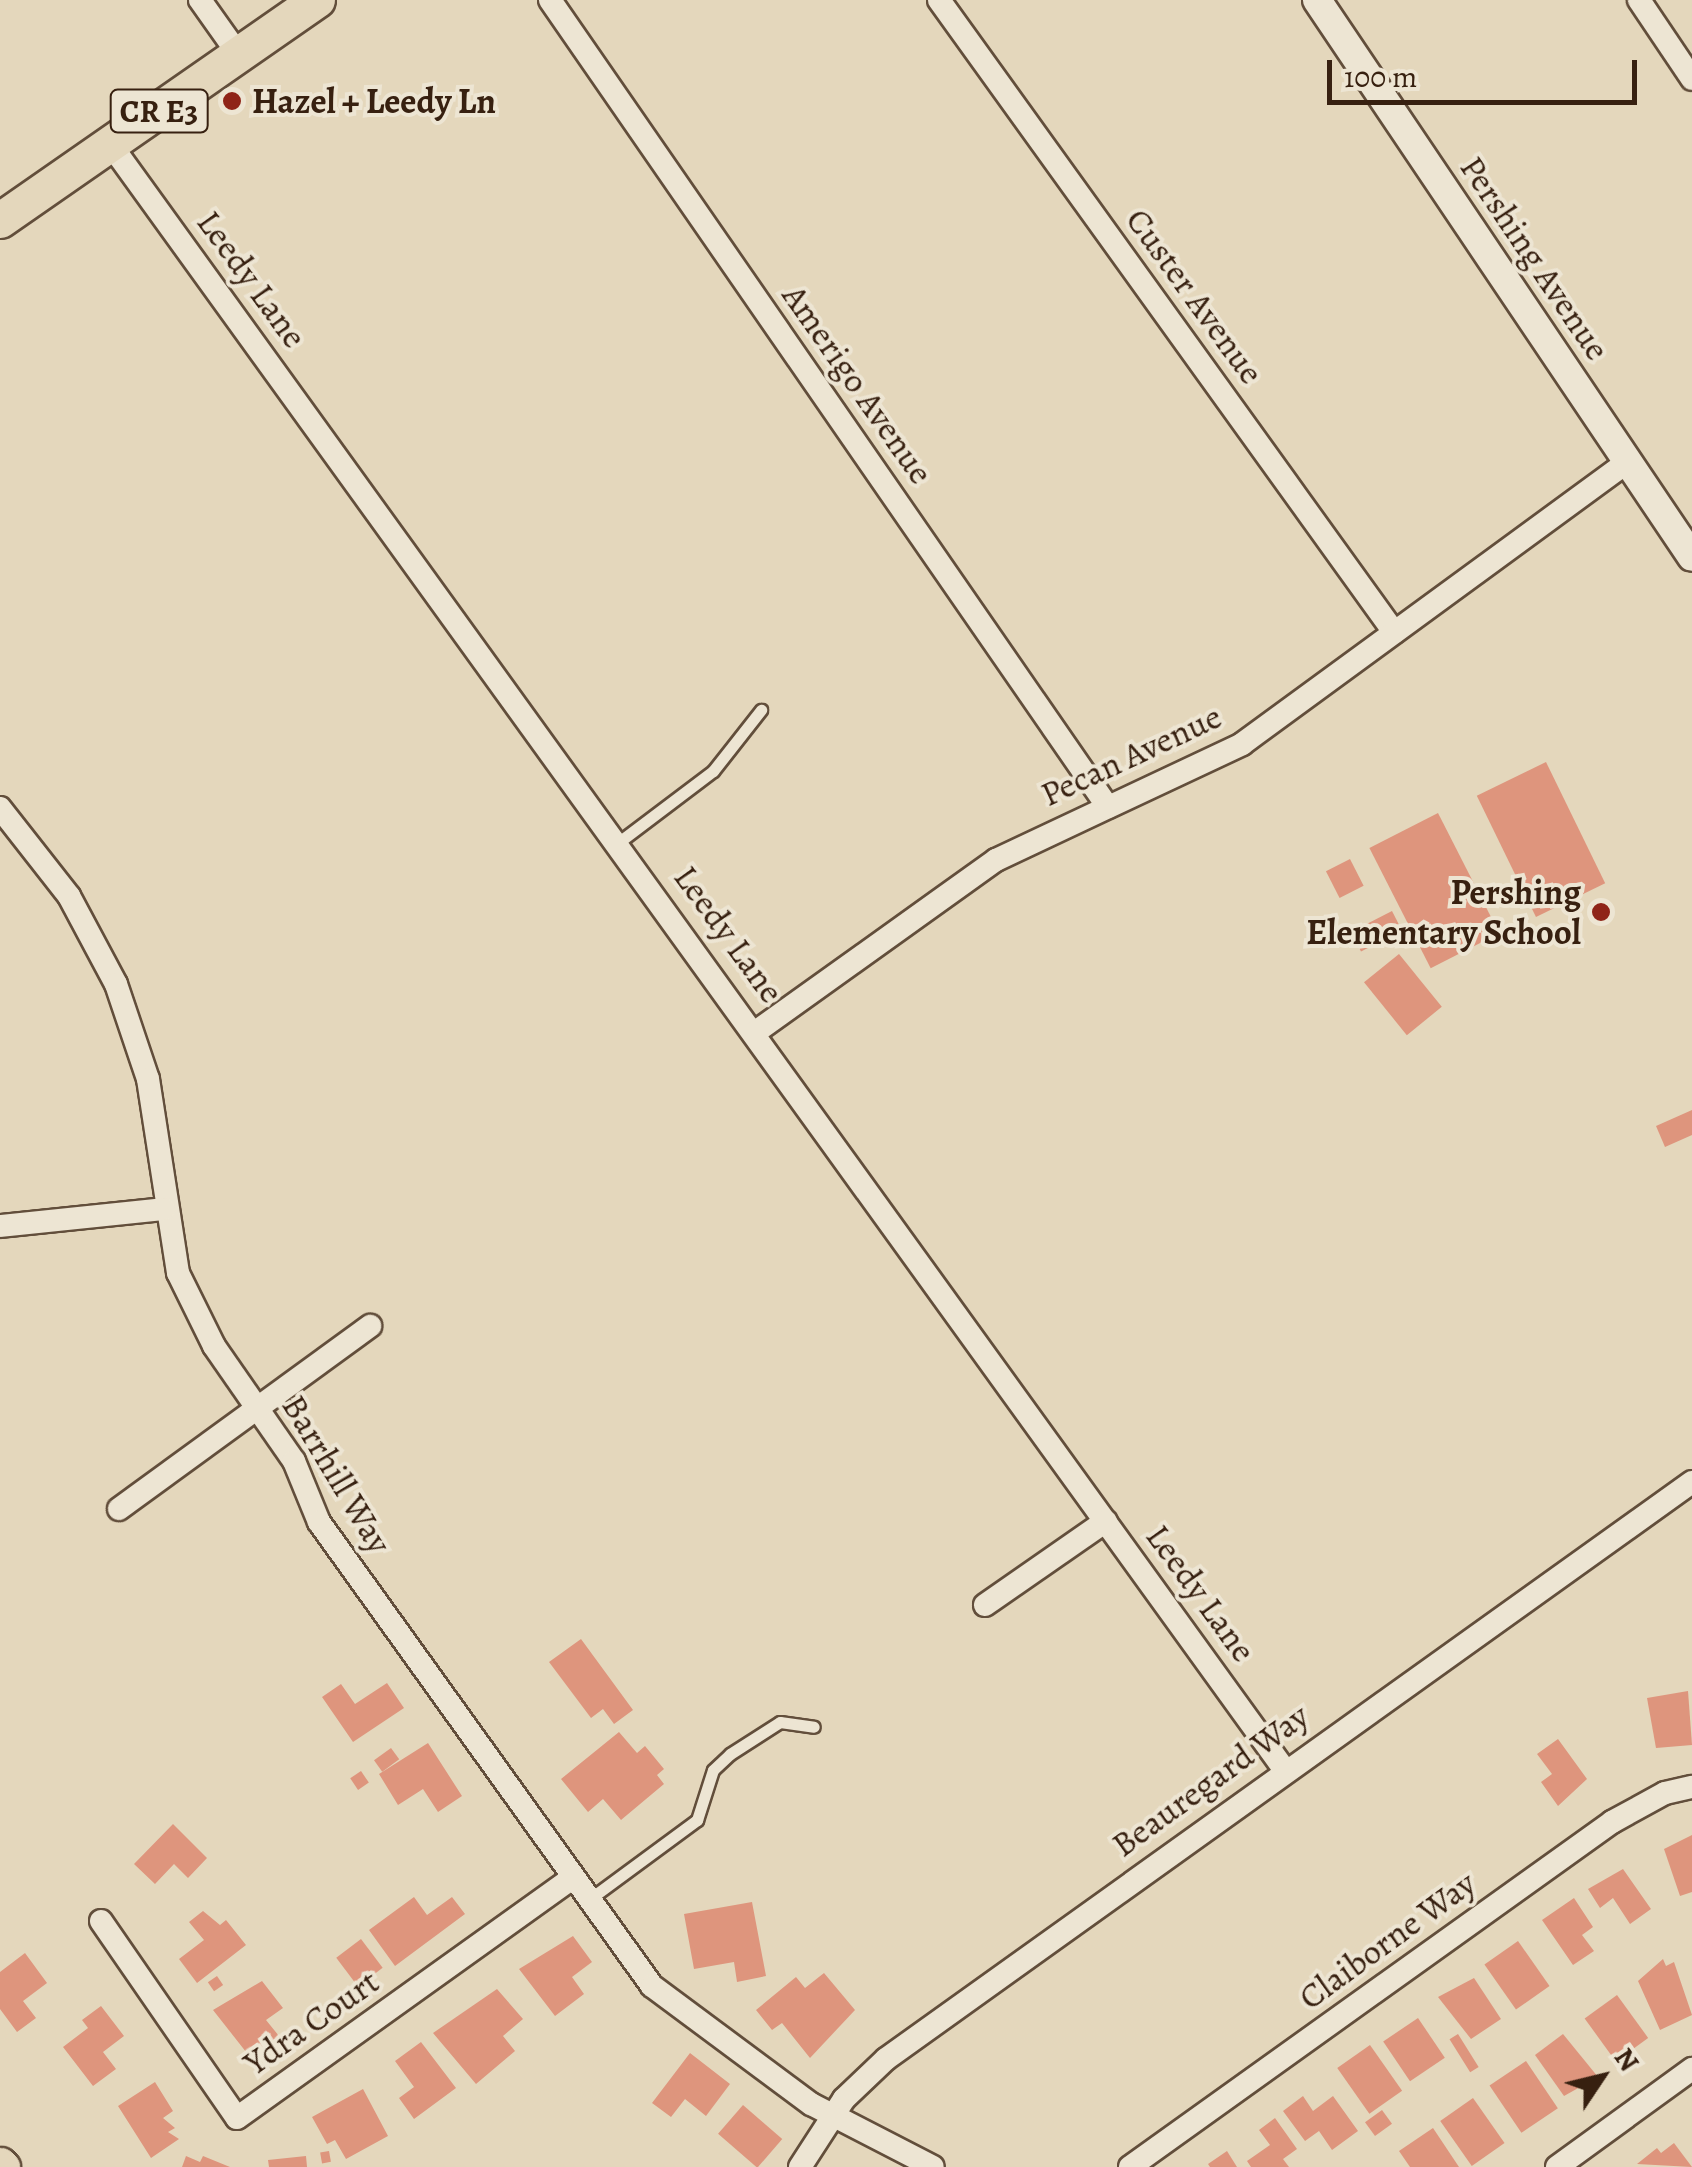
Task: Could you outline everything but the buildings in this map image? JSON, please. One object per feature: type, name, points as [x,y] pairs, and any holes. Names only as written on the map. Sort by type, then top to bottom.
[{"type":"main road","name":"CR E3","points":[[0,220],[316,0]]},
{"type":"street","points":[[200,0],[240,56]]},
{"type":"street","name":"Amerigo Avenue","points":[[550,0],[1108,807]]},
{"type":"street","name":"Custer Avenue","points":[[939,0],[1394,632]]},
{"type":"street","name":"Pershing Avenue","points":[[1318,0],[1692,557]]},
{"type":"street","points":[[1639,0],[1692,79]]},
{"type":"street","name":"Leedy Lane","points":[[111,145],[756,1032],[1284,1769]]},
{"type":"street","name":"Pecan Avenue","points":[[756,1032],[996,860],[1242,744],[1626,463]]},
{"type":"street","name":"Barrhill Way","points":[[0,808],[68,896],[116,984],[148,1078],[164,1209],[178,1273],[194,1308],[294,1461],[319,1522],[629,1959],[679,2010],[831,2116]]},
{"type":"street","points":[[0,1226],[164,1209]]},
{"type":"street","points":[[119,1510],[370,1326]]},
{"type":"street","name":"Beauregard Way","points":[[800,2167],[831,2116],[886,2058],[1284,1769],[1692,1482]]},
{"type":"street","points":[[985,1605],[1106,1522]]},
{"type":"street","name":"Claiborne Way","points":[[1130,2167],[1612,1822],[1664,1793],[1692,1788]]},
{"type":"street","name":"Ydra Court","points":[[100,1921],[237,2118],[572,1880]]},
{"type":"street","points":[[1557,2167],[1692,2069]]},
{"type":"street","points":[[831,2116],[933,2167]]},
{"type":"lane","points":[[618,842],[713,770],[761,710]]},
{"type":"lane","points":[[587,1901],[697,1820],[714,1770],[730,1754],[780,1722],[814,1726]]},
{"type":"place","name":"Hazel + Leedy Ln","points":[[232,101]]},
{"type":"place","name":"Pershing Elementary School","points":[[1601,912]]}]
